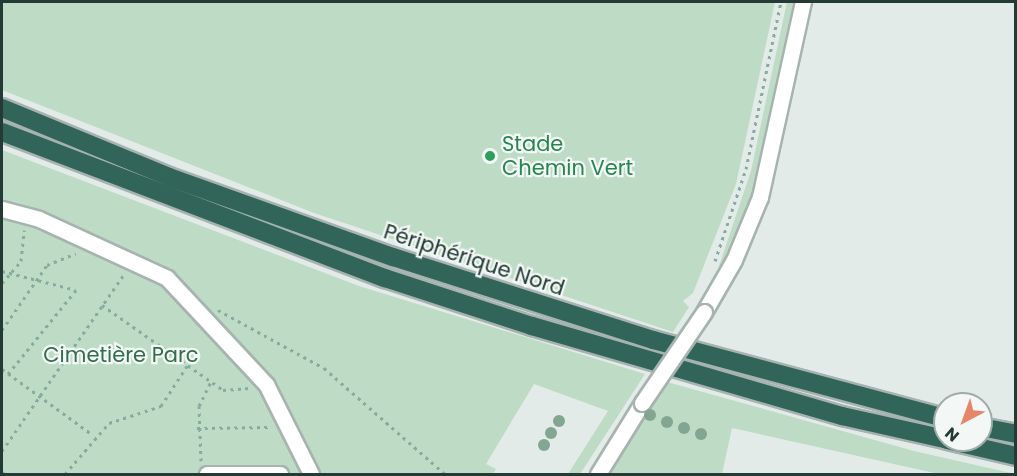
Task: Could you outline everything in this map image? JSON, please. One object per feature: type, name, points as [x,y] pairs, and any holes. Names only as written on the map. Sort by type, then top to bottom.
[{"type":"highway","name":"Périphérique Nord","points":[[2,108],[180,181],[446,275],[675,346],[933,415]]},
{"type":"highway","points":[[2,132],[176,201],[510,319],[830,412],[933,437]]},
{"type":"highway","points":[[993,429],[1016,434]]},
{"type":"highway","points":[[993,451],[1016,456]]},
{"type":"street","points":[[598,474],[642,403],[704,312],[734,260],[760,197],[803,2]]},
{"type":"street","points":[[2,209],[104,246],[167,278],[196,303],[266,384],[291,426],[311,474]]},
{"type":"street","points":[[204,470],[280,474]]},
{"type":"path","points":[[712,267],[746,169],[781,2]]},
{"type":"path","points":[[2,283],[12,275],[25,241],[23,215]]},
{"type":"path","points":[[2,330],[35,282],[61,257],[104,246]]},
{"type":"path","points":[[2,450],[133,260]]},
{"type":"path","points":[[2,271],[35,282],[76,290],[8,374]]},
{"type":"path","points":[[102,305],[211,381],[234,393],[266,384]]},
{"type":"path","points":[[214,308],[324,368],[445,474]]},
{"type":"path","points":[[65,474],[93,435],[108,423],[161,406],[188,365]]},
{"type":"path","points":[[2,369],[93,435]]},
{"type":"path","points":[[204,470],[197,428],[199,406],[211,381]]},
{"type":"path","points":[[197,428],[291,426]]},
{"type":"green space","name":"Stade Chemin Vert","points":[[2,2],[775,2],[736,184],[693,293],[683,301],[689,307],[673,332],[314,213],[2,90]]},
{"type":"green space","points":[[787,2],[796,2],[754,194],[723,268],[719,266],[751,171]]},
{"type":"green space","name":"Cimetière Parc","points":[[2,150],[359,286],[645,374],[580,474],[568,474],[608,411],[534,384],[486,464],[496,469],[493,474],[2,474]]},
{"type":"green space","points":[[667,382],[914,451],[1015,474],[939,474],[732,428],[722,474],[606,474]]},
{"type":"place","name":"Stade Chemin Vert","points":[[490,156]]}]
